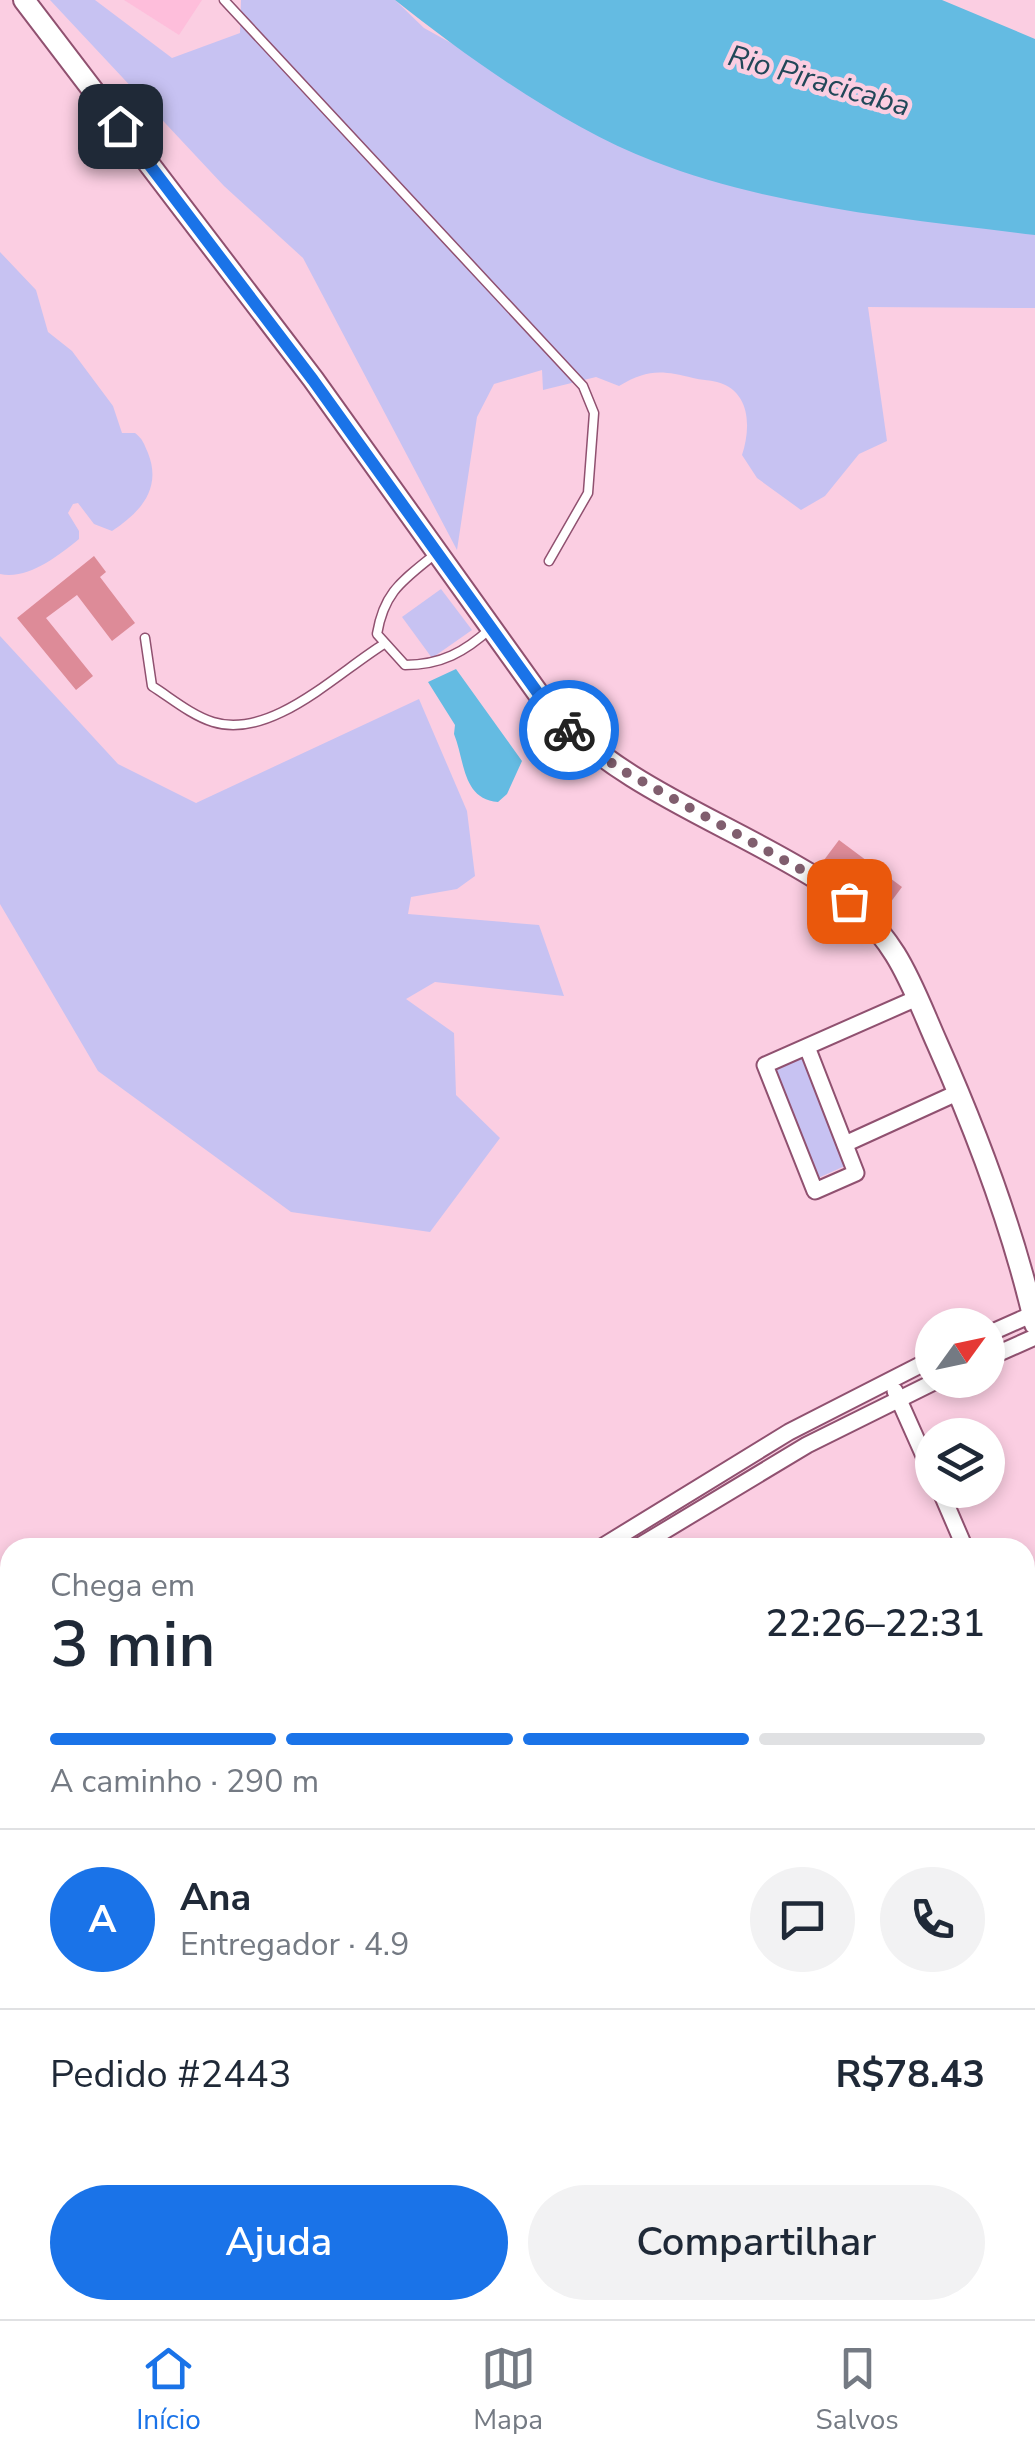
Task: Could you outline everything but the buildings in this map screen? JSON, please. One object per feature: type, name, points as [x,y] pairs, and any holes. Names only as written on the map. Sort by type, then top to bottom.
[{"type":"street","points":[[24,0],[313,380],[550,710],[601,757],[820,880],[849,901],[896,955],[959,1092],[1034,1319],[1005,1328]]},
{"type":"street","points":[[807,1047],[856,1174],[814,1191],[765,1066],[807,1047],[917,998]]},
{"type":"street","points":[[845,1144],[959,1092]]},
{"type":"street","points":[[1005,1350],[1035,1337]]},
{"type":"street","points":[[616,1538],[789,1432],[915,1367]]},
{"type":"street","points":[[890,1379],[915,1435]]},
{"type":"street","points":[[653,1538],[807,1445],[915,1391]]},
{"type":"street","points":[[948,1508],[961,1538]]},
{"type":"lane","points":[[224,0],[583,386],[594,413],[588,493],[550,561]]},
{"type":"lane","points":[[437,552],[395,587],[381,609],[377,634],[384,644],[404,665],[428,665],[466,650],[491,628]]},
{"type":"lane","points":[[144,638],[152,686],[214,722],[246,726],[271,720],[384,644]]},
{"type":"shaded area","points":[[50,0],[95,0],[172,58],[240,33],[241,0],[395,0],[424,28],[478,58],[1035,221],[1035,308],[868,307],[887,441],[859,454],[825,496],[801,510],[757,478],[742,455],[747,422],[742,402],[737,393],[717,382],[655,373],[619,386],[596,377],[543,390],[542,370],[494,384],[477,417],[457,550],[303,258],[224,186]]},
{"type":"shaded area","points":[[124,0],[202,0],[179,35]]},
{"type":"shaded area","points":[[0,252],[36,290],[48,332],[72,351],[113,406],[122,433],[135,433],[142,440],[152,466],[146,498],[132,516],[112,531],[94,524],[78,503],[73,504],[68,513],[79,531],[79,539],[42,565],[11,575],[0,574]]},
{"type":"shaded area","points":[[441,589],[472,630],[432,658],[402,617]]},
{"type":"shaded area","points":[[0,636],[118,764],[196,803],[419,699],[467,811],[475,876],[457,889],[411,897],[408,914],[539,925],[564,996],[435,982],[406,999],[454,1033],[456,1095],[500,1138],[430,1232],[291,1212],[98,1071],[0,904]]},
{"type":"shaded area","points":[[805,1054],[847,1165],[816,1179],[772,1068]]},
{"type":"water","name":"Rio Piracicaba","points":[[395,0],[942,0],[1035,39],[1035,235],[794,201],[653,161],[552,111]]},
{"type":"water","points":[[456,669],[522,761],[507,794],[498,802],[477,794],[471,786],[454,734],[455,725],[428,682]]},
{"type":"way so far","points":[[569,730],[618,768],[820,880],[849,901]]},
{"type":"route","points":[[120,126],[313,380],[550,710],[569,730]]}]
